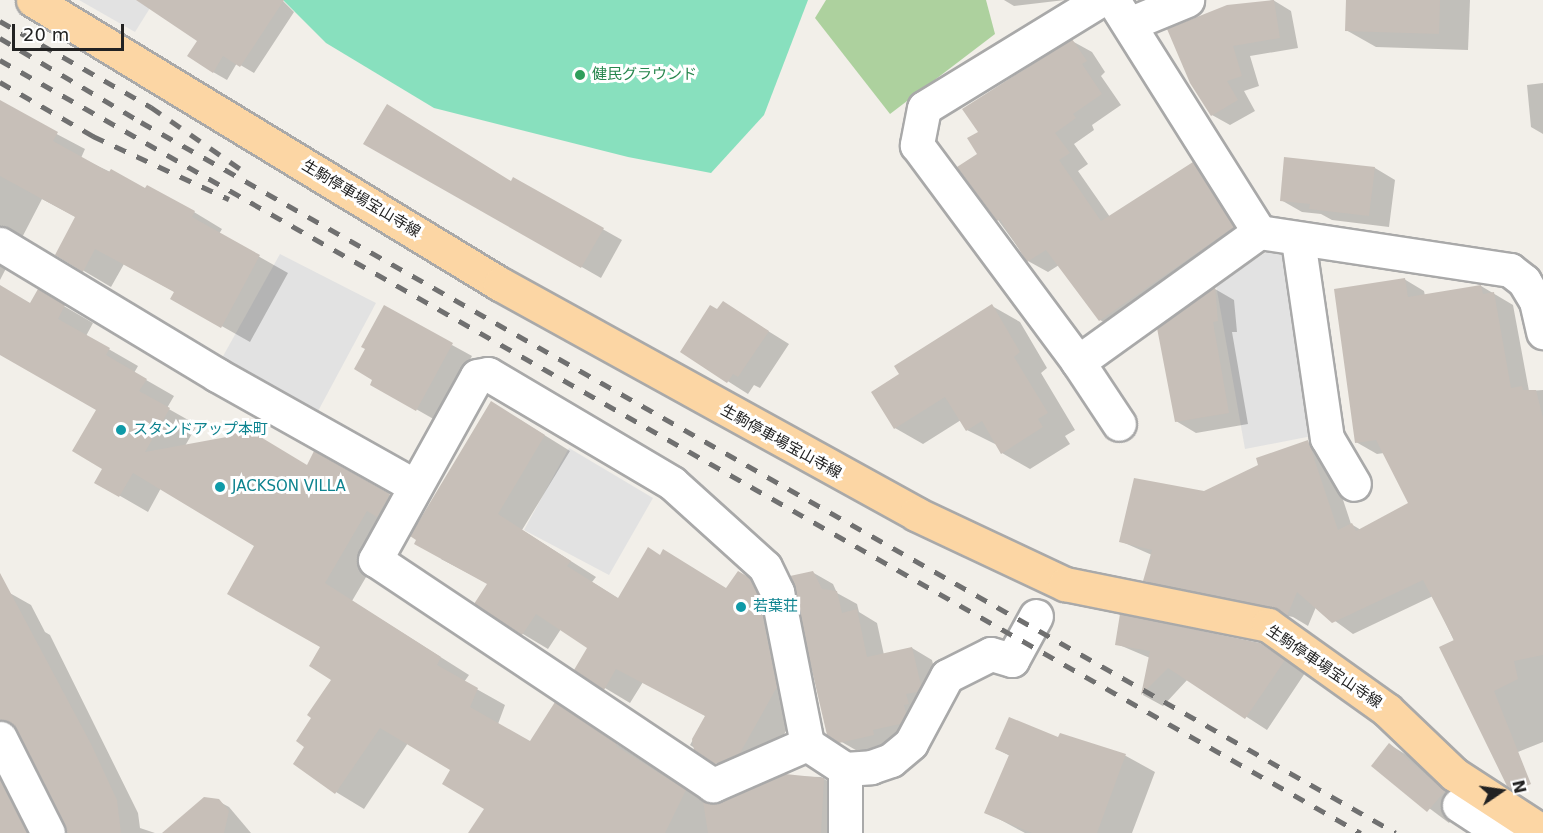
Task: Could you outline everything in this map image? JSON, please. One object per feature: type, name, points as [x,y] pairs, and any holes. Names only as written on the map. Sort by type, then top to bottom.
[{"type":"main road","name":"生駒停車場宝山寺線","points":[[33,0],[500,284],[664,378],[916,514],[1068,592],[1268,625],[1387,710],[1454,774],[1543,832]]},
{"type":"street","points":[[1101,0],[924,108],[917,145],[1078,362],[1119,424]]},
{"type":"street","points":[[1186,0],[1121,12],[1259,232],[1298,240],[1510,270],[1524,281],[1536,301],[1543,332]]},
{"type":"street","points":[[1078,362],[1259,232]]},
{"type":"street","points":[[1298,240],[1327,438],[1354,484]]},
{"type":"street","points":[[0,244],[217,375],[416,486]]},
{"type":"street","points":[[807,744],[713,785],[375,560],[477,376],[488,374],[672,483],[765,567],[777,592],[807,744],[845,769],[871,767],[891,760],[910,743],[947,676],[991,654],[1012,660],[1036,616]]},
{"type":"street","points":[[0,738],[48,833]]},
{"type":"street","points":[[845,769],[845,833]]},
{"type":"street","points":[[1459,805],[1502,833]]},
{"type":"green space","name":"健民グラウンド","points":[[283,0],[808,0],[764,115],[711,173],[628,157],[434,108],[326,43]]},
{"type":"green space","points":[[826,0],[986,0],[995,34],[890,114],[815,18]]},
{"type":"shaded area","points":[[79,0],[155,0],[135,32]]},
{"type":"shaded area","points":[[1268,251],[1282,254],[1312,436],[1245,449],[1216,285]]},
{"type":"shaded area","points":[[280,254],[376,303],[317,413],[222,358]]},
{"type":"shaded area","points":[[569,448],[653,498],[609,575],[524,530]]},
{"type":"building","points":[[136,0],[284,0],[240,67],[223,56],[213,73],[187,56],[197,41]]},
{"type":"building","points":[[1274,0],[1280,38],[1233,46],[1242,76],[1227,81],[1238,100],[1211,116],[1190,83],[1167,29],[1227,5]]},
{"type":"building","points":[[1346,0],[1440,0],[1439,34],[1345,31]]},
{"type":"building","points":[[1072,39],[1087,61],[1082,64],[1102,94],[1073,114],[1076,118],[1055,133],[1070,153],[1059,160],[1101,221],[1193,162],[1234,227],[1099,321],[1046,250],[1027,262],[1000,219],[997,221],[957,167],[977,154],[967,138],[978,132],[962,109]]},
{"type":"building","points":[[0,100],[58,132],[53,141],[109,172],[111,169],[145,188],[147,185],[195,211],[192,217],[260,255],[221,328],[170,299],[174,292],[95,249],[83,272],[55,255],[75,217],[0,176]]},
{"type":"building","points":[[387,104],[511,181],[513,177],[604,228],[581,268],[363,144]]},
{"type":"building","points":[[1284,157],[1375,167],[1369,216],[1309,209],[1310,204],[1280,201]]},
{"type":"building","points":[[1405,278],[1408,297],[1481,285],[1483,294],[1494,292],[1511,388],[1522,386],[1523,390],[1536,390],[1543,418],[1543,655],[1514,661],[1518,679],[1494,691],[1531,784],[1515,791],[1507,786],[1439,647],[1454,640],[1423,580],[1332,623],[1297,592],[1287,616],[1272,607],[1143,581],[1152,550],[1119,542],[1134,478],[1204,491],[1258,465],[1256,458],[1308,440],[1338,530],[1352,523],[1356,531],[1408,503],[1376,440],[1355,443],[1334,289]]},
{"type":"building","points":[[0,285],[30,303],[38,289],[65,305],[58,319],[110,348],[106,355],[147,379],[139,391],[170,408],[145,452],[232,436],[239,424],[307,465],[314,451],[390,494],[377,517],[367,511],[325,583],[441,657],[437,665],[478,688],[470,707],[530,741],[555,702],[617,744],[616,746],[686,790],[665,833],[468,833],[484,809],[442,784],[450,770],[380,728],[335,794],[293,764],[304,747],[296,741],[311,718],[307,715],[331,680],[309,666],[320,647],[227,594],[254,546],[133,473],[119,497],[94,483],[102,469],[72,451],[96,410],[0,355]]},
{"type":"building","points":[[1215,287],[1218,321],[1213,322],[1229,413],[1175,422],[1157,328]]},
{"type":"building","points":[[723,301],[769,331],[738,377],[733,374],[727,383],[680,352],[710,305],[717,309]]},
{"type":"building","points":[[992,304],[1020,352],[1014,357],[1048,413],[1038,419],[1043,427],[1001,454],[982,421],[966,431],[945,397],[894,429],[871,392],[899,374],[894,366]]},
{"type":"building","points":[[384,305],[453,343],[416,411],[370,385],[372,380],[354,369],[365,349],[361,347]]},
{"type":"building","points":[[491,401],[545,435],[498,514],[571,561],[567,566],[618,598],[648,547],[660,555],[663,549],[726,588],[738,571],[750,578],[759,598],[777,687],[740,753],[715,764],[694,750],[692,739],[705,716],[616,669],[604,690],[574,670],[587,648],[536,614],[522,635],[474,604],[487,584],[414,544],[416,540],[410,536]]},
{"type":"building","points":[[813,571],[822,589],[837,591],[842,613],[857,609],[867,657],[912,647],[921,685],[917,692],[906,694],[909,704],[904,705],[906,713],[900,724],[873,730],[874,735],[839,743],[827,735],[790,576]]},
{"type":"building","points":[[0,573],[91,744],[117,800],[121,833],[67,833],[17,730],[0,719]]},
{"type":"building","points":[[1120,614],[1260,643],[1285,660],[1245,719],[1168,668],[1141,695],[1150,651],[1115,645]]},
{"type":"building","points":[[1009,717],[1058,737],[1060,733],[1126,754],[1097,833],[1032,833],[984,813],[1009,755],[995,749]]},
{"type":"building","points":[[1389,743],[1445,791],[1427,812],[1371,766]]},
{"type":"building","points":[[785,774],[824,778],[821,833],[708,833],[703,801],[720,802]]},
{"type":"building","points":[[0,780],[27,833],[0,833]]},
{"type":"building","points":[[204,797],[219,799],[229,811],[224,833],[162,833]]},
{"type":"railway","points":[[0,21],[151,107],[242,170]]},
{"type":"railway","points":[[0,38],[141,122],[1396,833]]},
{"type":"railway","points":[[0,60],[1361,833]]},
{"type":"railway","points":[[0,82],[93,136],[229,199]]},
{"type":"place","name":"健民グラウンド","points":[[580,75]]},
{"type":"place","name":"スタンドアップ本町","points":[[121,430]]},
{"type":"place","name":"JACKSON VILLA","points":[[220,487]]},
{"type":"place","name":"若葉荘","points":[[741,607]]}]
